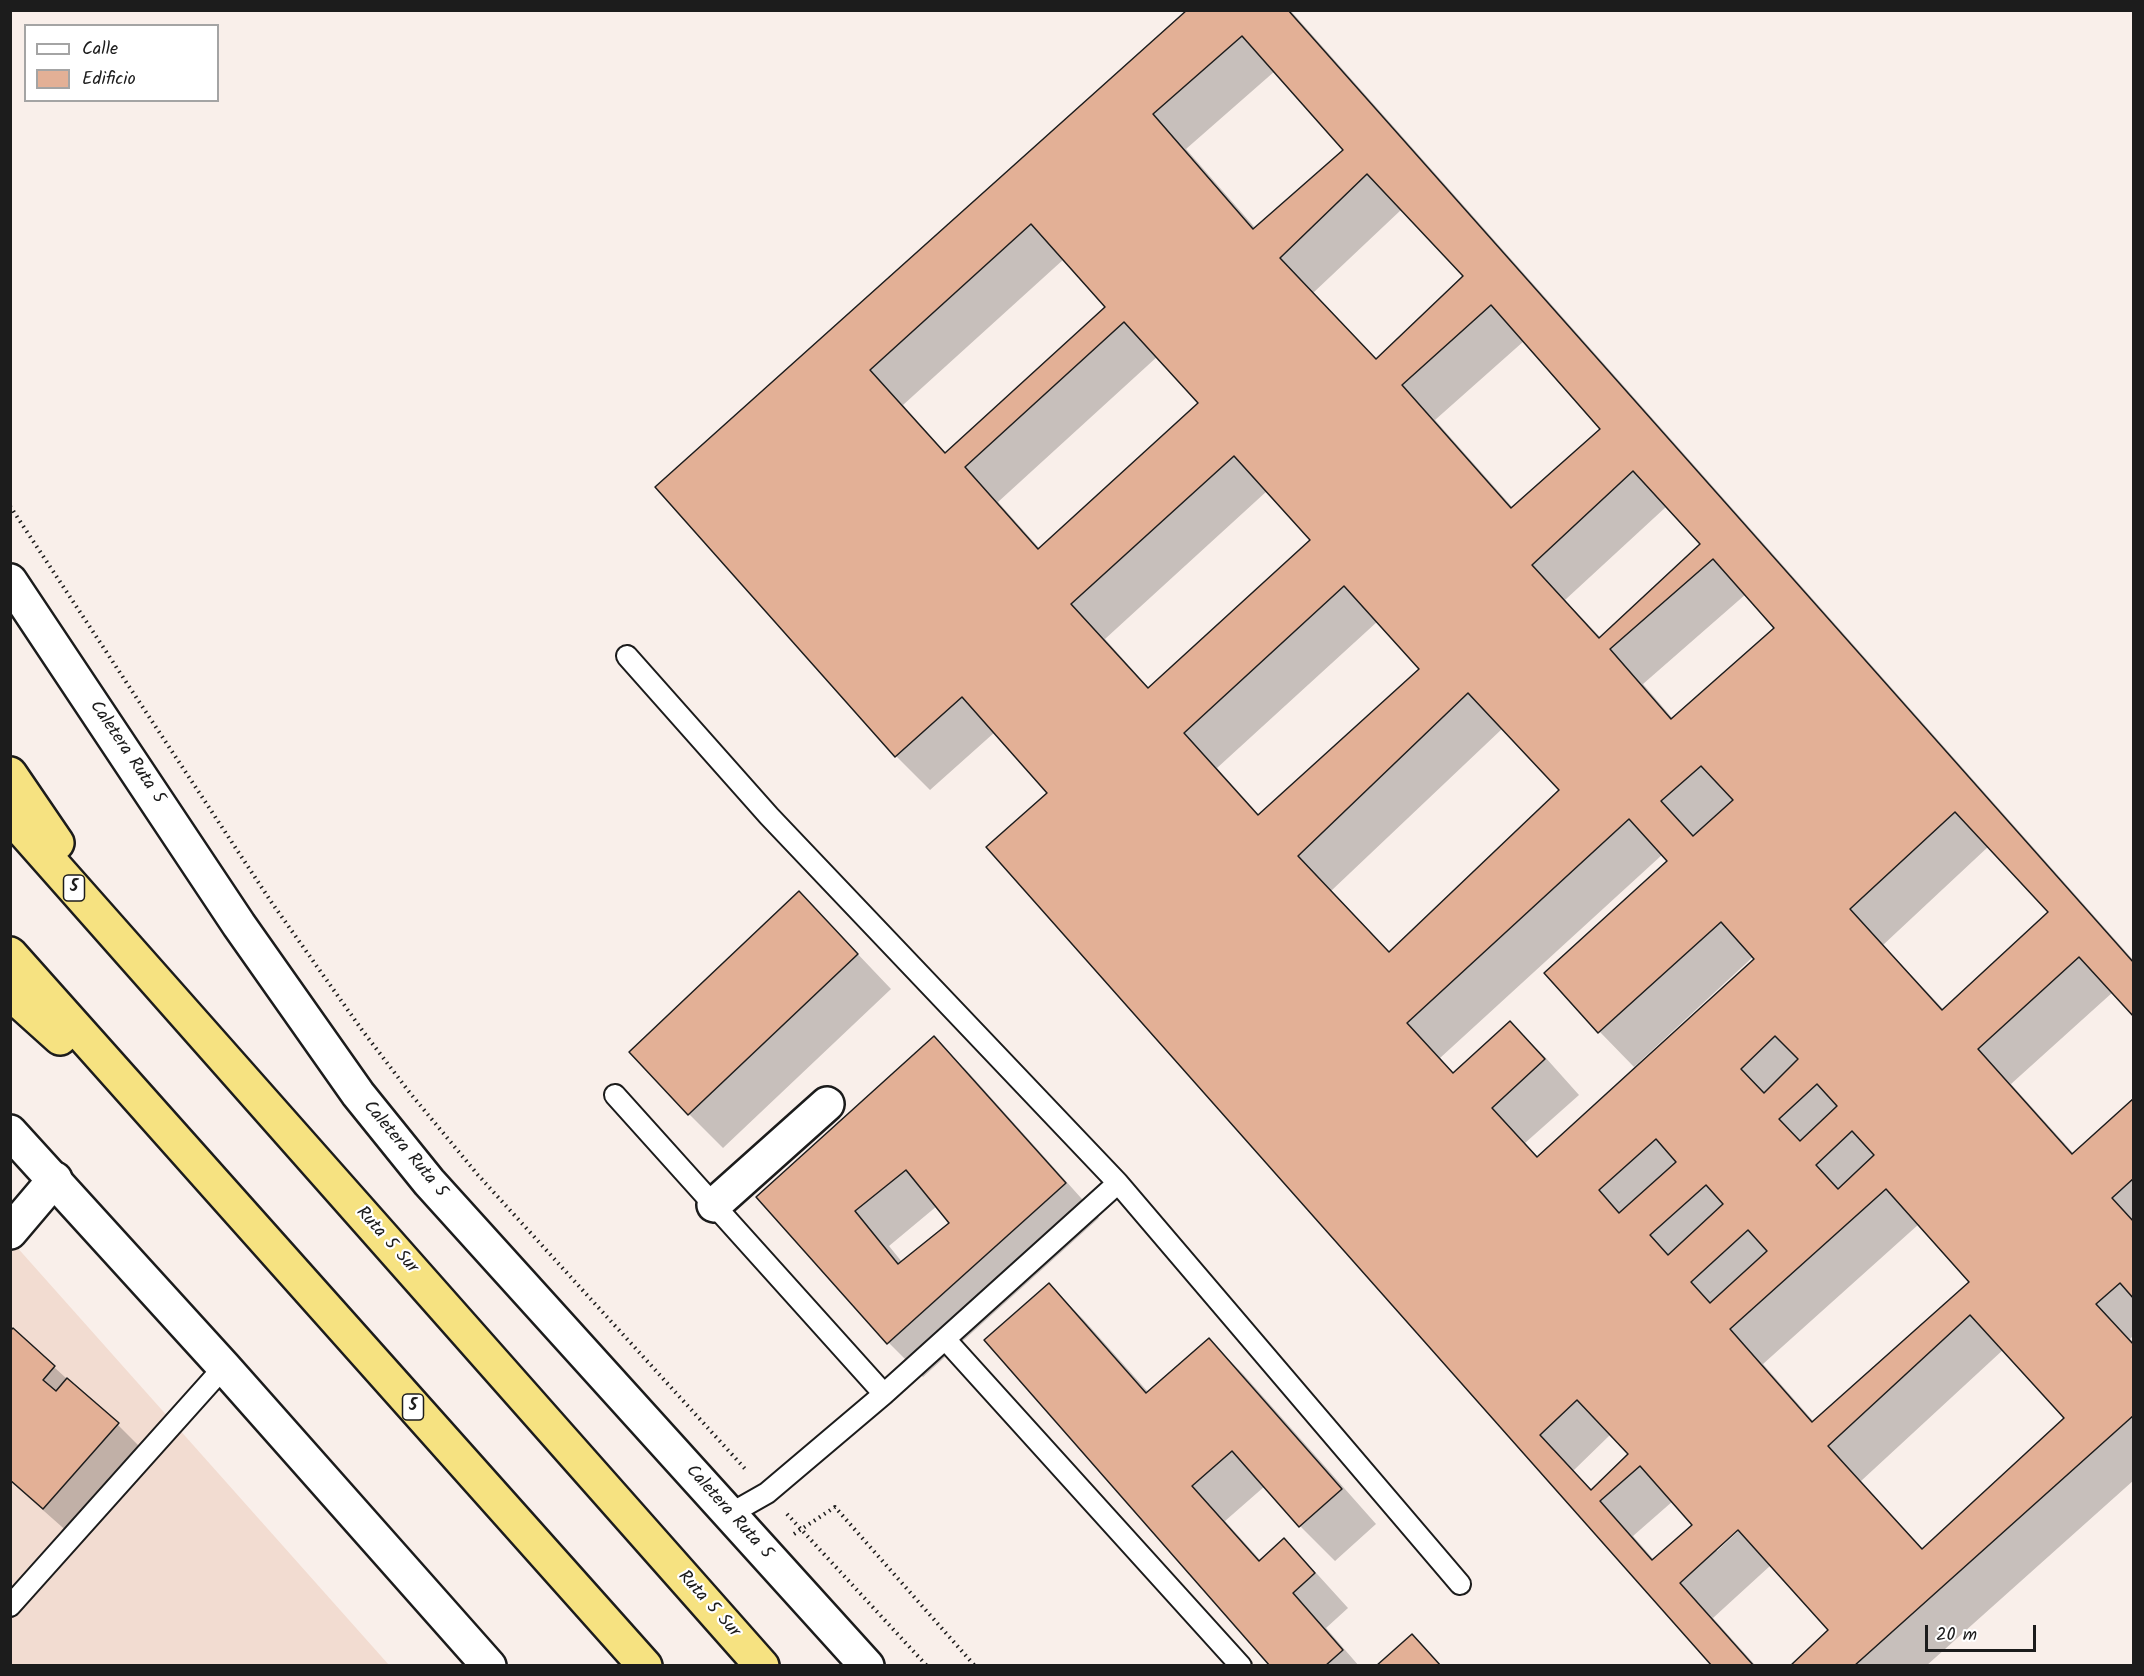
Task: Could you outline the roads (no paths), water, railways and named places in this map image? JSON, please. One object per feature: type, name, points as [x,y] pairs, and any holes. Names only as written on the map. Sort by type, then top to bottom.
[{"type":"highway","points":[[10,774],[138,961]]},
{"type":"highway","name":"Ruta 5 Sur","points":[[10,816],[762,1665]]},
{"type":"highway","name":"5","points":[[10,954],[645,1665]]},
{"type":"highway","points":[[10,993],[182,1148]]},
{"type":"street","name":"Caletera Ruta 5","points":[[10,581],[239,925],[358,1094],[429,1182],[867,1665]]},
{"type":"street","points":[[714,1205],[827,1104]]},
{"type":"street","points":[[10,1132],[224,1367],[489,1665]]},
{"type":"street","points":[[10,1232],[55,1179]]},
{"type":"lane","points":[[627,656],[769,816],[1118,1183],[1460,1584]]},
{"type":"lane","points":[[615,1095],[884,1394]]},
{"type":"lane","points":[[730,1514],[767,1493],[884,1394],[1118,1183]]},
{"type":"lane","points":[[945,1340],[1241,1665]]},
{"type":"lane","points":[[10,1606],[224,1367]]}]
